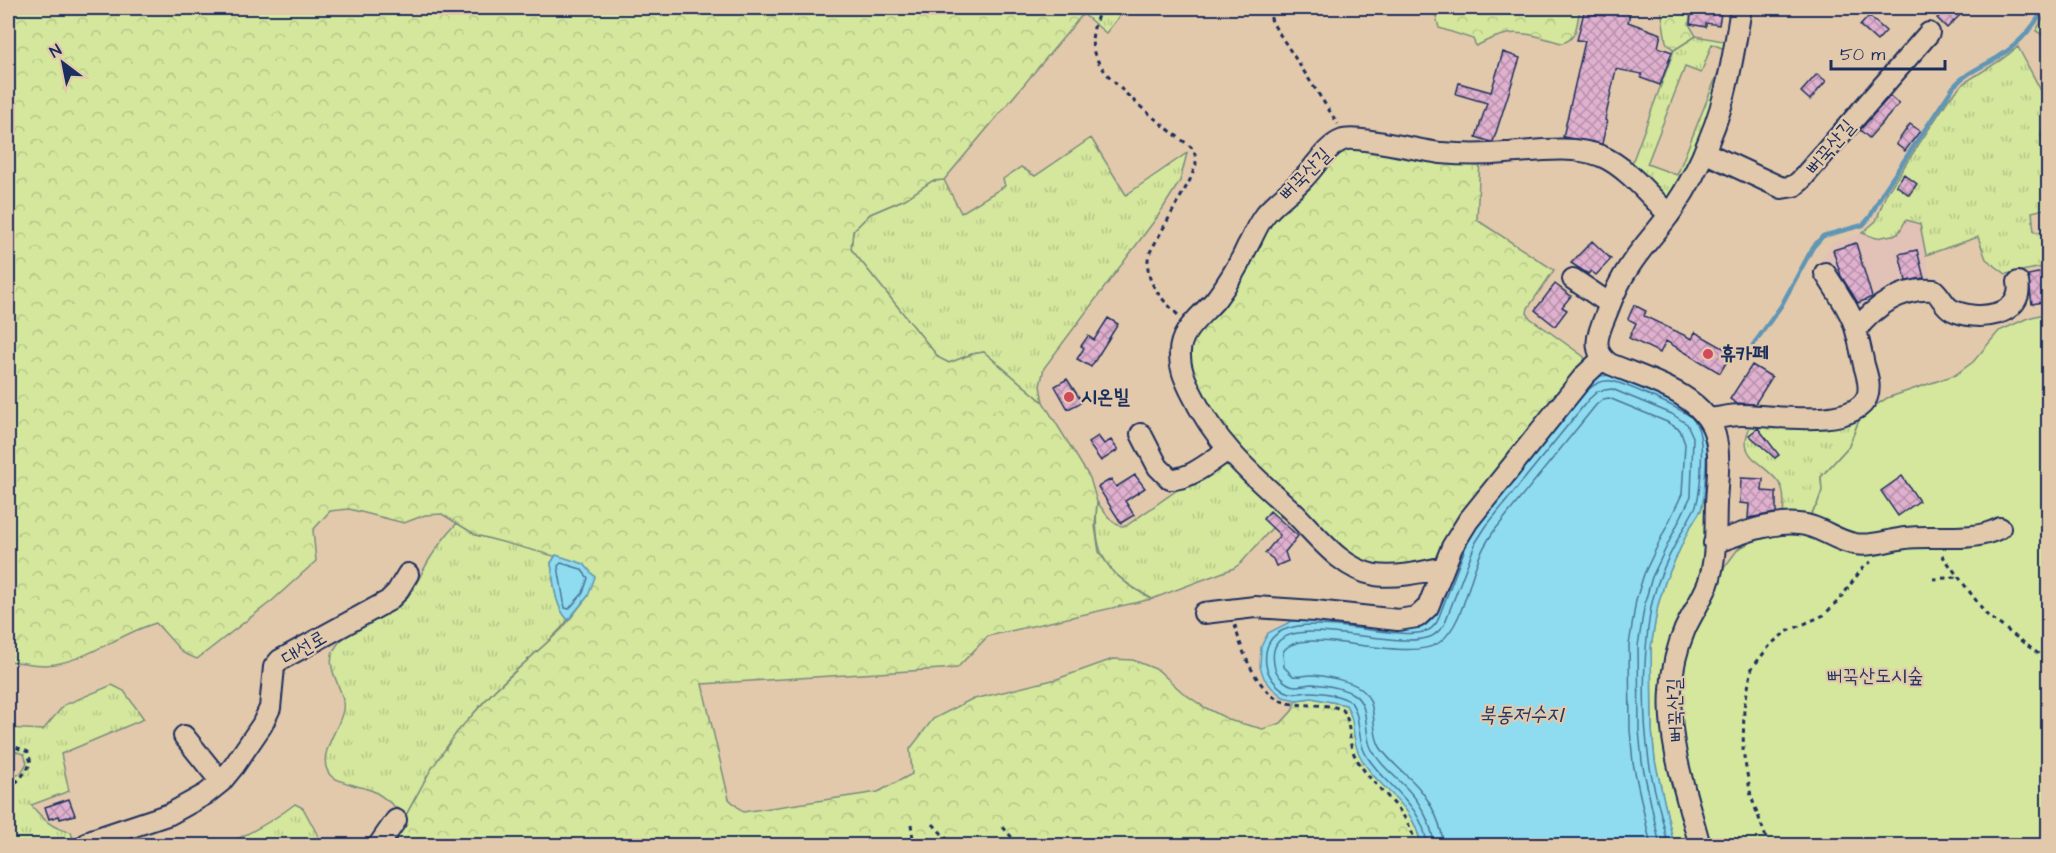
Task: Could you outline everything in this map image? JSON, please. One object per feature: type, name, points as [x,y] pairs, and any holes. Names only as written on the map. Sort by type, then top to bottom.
[{"type":"street","points":[[1741,8],[1725,92],[1704,152],[1692,179],[1669,215],[1629,266],[1598,331],[1598,351],[1602,358],[1687,398],[1709,419],[1742,415],[1776,418],[1833,416],[1860,406],[1867,399],[1868,383],[1856,330],[1846,307],[1825,273]]},
{"type":"street","name":"뻐꾹산길","points":[[1704,152],[1782,188],[1794,186],[1800,182],[1929,33]]},
{"type":"street","name":"뻐꾹산길","points":[[1444,567],[1403,575],[1373,574],[1345,561],[1325,544],[1228,450],[1214,433],[1182,372],[1179,354],[1182,340],[1228,281],[1263,218],[1304,179],[1334,145],[1345,139],[1357,138],[1420,150],[1452,153],[1503,154],[1560,149],[1584,152],[1600,156],[1616,165],[1669,215]]},
{"type":"street","points":[[1573,279],[1610,304]]},
{"type":"street","points":[[1856,330],[1865,319],[1886,302],[1899,295],[1924,289],[1934,290],[1951,309],[1959,312],[1976,315],[2000,313],[2016,303],[2019,296],[2018,282]]},
{"type":"street","points":[[1204,613],[1256,607],[1408,620],[1424,613],[1458,535],[1585,375],[1602,358]]},
{"type":"street","name":"뻐꾹산길","points":[[1700,846],[1677,762],[1670,692],[1675,661],[1685,630],[1708,584],[1714,543],[1718,453],[1709,419]]},
{"type":"street","points":[[1141,434],[1158,467],[1170,478],[1177,479],[1185,476],[1228,450]]},
{"type":"street","points":[[1714,543],[1760,529],[1790,524],[1816,528],[1844,541],[1866,545],[1913,537],[1982,535],[2000,528]]},
{"type":"street","name":"대선로","points":[[84,846],[92,840],[170,814],[206,794],[221,782],[234,766],[270,708],[274,667],[280,660],[388,601],[397,592],[408,574]]},
{"type":"street","points":[[184,736],[221,782]]},
{"type":"street","points":[[378,846],[396,820]]},
{"type":"path","points":[[1101,8],[1092,37],[1096,58],[1130,98],[1191,147],[1195,154],[1196,164],[1190,180],[1149,254],[1146,264],[1152,286],[1163,300],[1191,326]]},
{"type":"path","points":[[1271,8],[1271,19],[1332,112],[1345,139]]},
{"type":"path","points":[[1940,552],[1987,615],[2049,661]]},
{"type":"path","points":[[1768,846],[1751,796],[1743,751],[1744,707],[1752,668],[1771,644],[1786,632],[1824,615],[1840,599],[1864,566],[1879,558]]},
{"type":"path","points":[[1933,579],[1958,577]]},
{"type":"path","points":[[1232,609],[1238,640],[1248,664],[1275,698],[1287,703],[1322,704],[1343,710],[1347,717],[1348,735],[1354,754],[1370,778],[1402,811],[1413,832],[1416,846]]},
{"type":"path","points":[[8,744],[28,752],[31,763],[20,779],[8,788]]},
{"type":"path","points":[[911,824],[914,846]]},
{"type":"path","points":[[933,824],[953,846]]},
{"type":"path","points":[[1003,828],[1019,846]]},
{"type":"shaded area","points":[[1905,220],[1920,224],[1931,282],[1845,312],[1814,271],[1832,242],[1862,233],[1876,238]]},
{"type":"green space","points":[[8,8],[1083,8],[1083,14],[944,180],[932,181],[905,199],[870,214],[853,231],[851,249],[939,358],[949,363],[984,352],[1043,402],[1090,478],[1097,502],[1095,526],[1099,552],[1113,572],[1131,587],[1152,599],[988,636],[957,668],[702,684],[729,799],[743,812],[878,792],[912,774],[910,749],[933,719],[970,700],[1057,679],[1113,659],[1133,660],[1158,670],[1182,692],[1204,707],[1232,721],[1263,729],[1281,723],[1292,711],[1296,700],[1312,698],[1346,705],[1368,767],[1405,808],[1417,830],[1421,845],[386,845],[406,815],[430,771],[457,732],[495,690],[562,629],[588,596],[584,564],[476,535],[442,514],[425,515],[404,523],[349,509],[330,511],[313,530],[316,561],[273,600],[197,659],[183,653],[156,623],[87,654],[59,663],[40,665],[8,661]]},
{"type":"green space","points":[[1083,8],[1126,8],[1106,33],[1083,14]]},
{"type":"green space","points":[[1434,8],[1580,8],[1574,34],[1562,43],[1519,33],[1500,36],[1476,46],[1473,39],[1439,28]]},
{"type":"green space","points":[[1661,8],[1691,8],[1689,24],[1696,36],[1674,50],[1666,42]]},
{"type":"green space","points":[[2048,9],[2048,38],[2036,31]]},
{"type":"green space","points":[[1696,36],[1729,42],[1722,81],[1710,119],[1676,192],[1665,198],[1639,179],[1632,163],[1674,50]],"holes":[[[1712,44],[1727,50],[1677,175],[1647,164],[1685,67],[1701,73]]]},
{"type":"green space","points":[[2018,47],[2048,104],[2048,116],[2041,133],[2044,168],[2048,182],[2048,208],[2032,212],[2034,232],[2048,232],[2048,266],[2006,274],[1986,259],[1978,237],[1926,255],[1920,224],[1906,220],[1898,234],[1876,238],[1862,233],[1876,221],[1886,194],[1948,100],[1964,83]]},
{"type":"green space","points":[[1091,138],[1126,195],[1187,153],[1180,181],[1158,216],[1044,368],[1040,386],[1043,402],[984,352],[949,363],[939,358],[851,249],[853,231],[870,214],[905,199],[932,181],[944,180],[961,213],[1005,186],[1003,179],[1021,167],[1035,176]]},
{"type":"green space","points":[[1345,143],[1480,159],[1477,220],[1554,270],[1528,308],[1527,313],[1530,318],[1586,360],[1584,366],[1440,554],[1427,564],[1382,569],[1347,555],[1228,440],[1189,371],[1189,343],[1264,224]]},
{"type":"green space","name":"뻐꾹산도시숲","points":[[2048,313],[2048,845],[1703,846],[1681,758],[1675,692],[1680,661],[1724,568],[1738,549],[1758,538],[1807,520],[1817,505],[1822,491],[1821,477],[1849,446],[1859,420],[1873,407],[1887,398],[1955,375],[1973,362],[1999,331],[2028,318]]},
{"type":"green space","points":[[1873,407],[1859,420],[1849,446],[1821,477],[1822,491],[1817,505],[1807,520],[1783,519],[1784,498],[1781,486],[1754,460],[1746,446],[1751,425],[1760,422],[1855,416]]},
{"type":"green space","points":[[1710,439],[1708,562],[1670,661],[1695,845],[1674,846],[1655,761],[1652,730],[1651,647],[1658,605],[1665,582],[1689,529],[1701,510],[1704,497],[1707,444]]},
{"type":"green space","points":[[1228,460],[1282,514],[1241,563],[1234,568],[1152,599],[1113,571],[1100,550],[1096,521],[1097,502],[1113,522],[1126,526],[1217,462]]},
{"type":"green space","points":[[457,523],[476,535],[556,555],[551,563],[555,593],[560,608],[568,620],[551,639],[494,691],[468,720],[435,765],[406,815],[373,791],[333,778],[326,768],[327,751],[343,710],[341,694],[331,662],[337,645],[343,638],[392,611],[404,601],[435,550]]},
{"type":"green space","points":[[112,685],[124,691],[144,719],[61,754],[69,791],[31,805],[48,823],[71,832],[74,843],[71,846],[8,845],[8,780],[21,773],[27,763],[24,754],[8,749],[8,728],[43,730],[64,705]]},
{"type":"green space","points":[[295,804],[303,808],[323,845],[224,845],[261,827]]},
{"type":"water","name":"북동저수지","points":[[1614,375],[1678,401],[1701,422],[1707,444],[1704,497],[1701,510],[1689,529],[1665,582],[1658,605],[1651,647],[1652,730],[1655,761],[1674,845],[1421,845],[1417,829],[1410,816],[1375,777],[1359,754],[1346,705],[1312,698],[1296,700],[1283,697],[1264,678],[1260,667],[1261,647],[1268,633],[1292,621],[1311,619],[1417,627],[1426,625],[1432,619],[1464,535],[1591,379]]},
{"type":"water","points":[[556,555],[584,564],[595,577],[588,596],[568,620],[560,608],[555,593],[551,563]]},
{"type":"building","points":[[1607,8],[1630,13],[1628,22],[1661,34],[1658,47],[1672,52],[1660,85],[1641,78],[1642,74],[1616,69],[1602,144],[1563,137],[1585,41],[1577,40],[1584,12],[1605,16]]},
{"type":"building","points":[[1692,8],[1722,8],[1719,25],[1706,23],[1706,27],[1690,24]]},
{"type":"building","points":[[1948,8],[1967,8],[1947,28],[1937,18]]},
{"type":"building","points":[[1869,16],[1886,31],[1877,41],[1860,26]]},
{"type":"building","points":[[1503,52],[1520,58],[1493,142],[1491,142],[1476,137],[1487,103],[1456,94],[1459,83],[1491,92]]},
{"type":"building","points":[[1817,74],[1826,81],[1810,100],[1801,92]]},
{"type":"building","points":[[1890,96],[1899,104],[1869,138],[1860,130]]},
{"type":"building","points":[[1910,124],[1920,131],[1905,151],[1896,144]]},
{"type":"building","points":[[1904,174],[1917,184],[1909,195],[1896,185]]},
{"type":"building","points":[[1592,241],[1611,259],[1596,275],[1591,271],[1588,274],[1571,263]]},
{"type":"building","points":[[1856,243],[1872,297],[1858,303],[1841,276],[1833,250]]},
{"type":"building","points":[[1917,250],[1924,278],[1906,281],[1899,254]]},
{"type":"building","points":[[2043,272],[2048,301],[2032,304],[2028,275]]},
{"type":"building","points":[[1555,284],[1571,296],[1562,307],[1567,310],[1555,326],[1535,310]]},
{"type":"building","points":[[1634,305],[1646,311],[1644,316],[1692,339],[1695,332],[1732,353],[1720,373],[1666,341],[1660,353],[1629,338],[1636,323],[1628,319]]},
{"type":"building","points":[[1108,318],[1118,324],[1091,367],[1077,359],[1084,348],[1081,346],[1088,336],[1094,340]]},
{"type":"building","points":[[1752,365],[1772,377],[1755,404],[1736,403],[1730,399]]},
{"type":"building","points":[[1067,379],[1082,402],[1068,409],[1055,386]]},
{"type":"building","points":[[1758,428],[1779,455],[1775,458],[1749,435]]},
{"type":"building","points":[[1098,436],[1104,444],[1111,440],[1118,450],[1101,461],[1088,443]]},
{"type":"building","points":[[1135,475],[1145,488],[1125,501],[1134,515],[1121,523],[1098,487],[1111,479],[1116,487]]},
{"type":"building","points":[[1902,476],[1919,501],[1898,516],[1881,491]]},
{"type":"building","points":[[1741,478],[1763,479],[1762,491],[1776,492],[1776,513],[1748,518],[1749,504],[1740,503]]},
{"type":"building","points":[[1270,511],[1298,536],[1285,552],[1288,561],[1276,566],[1273,559],[1265,553],[1280,535],[1263,519]]},
{"type":"building","points":[[69,799],[75,815],[49,819],[45,807]]},
{"type":"waterway","points":[[1753,345],[1781,306],[1813,247],[1823,236],[1863,225],[1954,86],[1969,74],[2012,48],[2030,30],[2044,8]]},
{"type":"place","name":"휴카페","points":[[1708,354]]},
{"type":"place","name":"시온빌","points":[[1069,397]]}]
